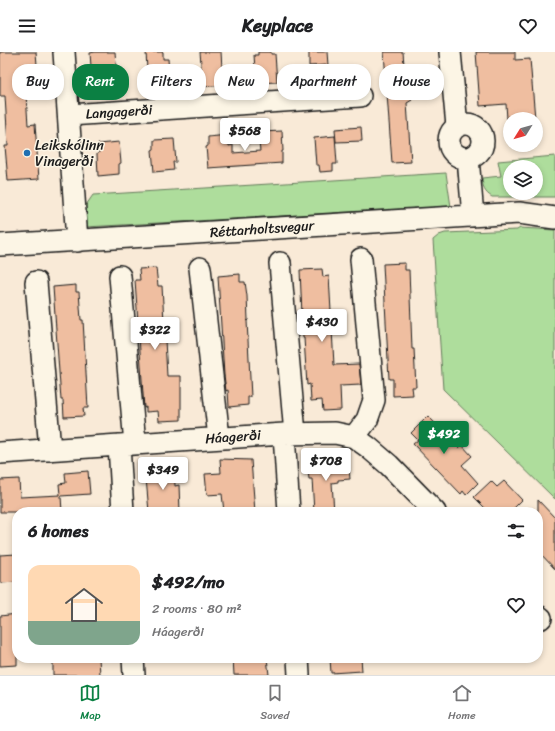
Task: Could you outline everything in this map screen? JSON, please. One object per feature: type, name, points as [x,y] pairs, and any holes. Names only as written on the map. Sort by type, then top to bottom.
[{"type":"street","name":"Langagerði","points":[[64,52],[77,241]]},
{"type":"street","points":[[450,52],[457,126],[462,124],[473,126],[478,129],[483,138],[483,144],[478,154],[468,158],[472,216]]},
{"type":"street","name":"Langagerði","points":[[68,115],[299,100]]},
{"type":"street","name":"Réttarholtsvegur","points":[[519,213],[544,204],[555,202]]},
{"type":"street","name":"Réttarholtsvegur","points":[[1,246],[519,213],[555,218]]},
{"type":"street","points":[[354,437],[367,420],[374,400],[361,260]]},
{"type":"street","points":[[280,263],[290,434],[289,507]]},
{"type":"street","points":[[200,268],[219,438]]},
{"type":"street","points":[[120,276],[127,444],[123,507]]},
{"type":"street","points":[[36,282],[50,450]]},
{"type":"street","name":"Háagerði","points":[[0,453],[219,438],[336,433],[354,437],[368,447],[389,465],[431,507]]},
{"type":"street","points":[[133,663],[134,675]]},
{"type":"street","points":[[298,663],[299,675]]},
{"type":"green space","points":[[555,156],[555,197],[543,197],[543,160],[509,160]]},
{"type":"green space","points":[[498,161],[503,161],[503,197],[492,197],[484,189],[482,178],[501,176]]},
{"type":"green space","points":[[446,173],[451,207],[85,227],[84,208],[93,195]]},
{"type":"green space","points":[[520,228],[555,230],[555,499],[443,389],[433,240],[439,235],[445,233],[517,230]]},
{"type":"building","points":[[0,52],[36,52],[37,64],[12,64],[12,100],[26,100],[28,125],[35,124],[39,179],[8,181],[5,146],[8,146],[5,96],[0,96]]},
{"type":"building","points":[[115,52],[116,64],[91,64],[90,53]]},
{"type":"building","points":[[146,52],[163,52],[163,59],[168,59],[168,64],[147,64]]},
{"type":"building","points":[[200,52],[221,52],[222,64],[214,64],[214,86],[206,87],[206,64],[201,64]]},
{"type":"building","points":[[258,52],[271,52],[271,54],[275,54],[277,82],[269,82],[269,64],[255,64],[254,55],[258,55]]},
{"type":"building","points":[[309,52],[327,52],[328,64],[309,64]]},
{"type":"building","points":[[384,52],[403,52],[404,64],[385,64]]},
{"type":"building","points":[[476,52],[515,52],[515,60],[530,59],[534,112],[507,112],[506,104],[480,106]]},
{"type":"building","points":[[387,100],[412,100],[407,103],[411,162],[392,163]]},
{"type":"building","points":[[361,127],[362,141],[336,142],[335,129]]},
{"type":"building","points":[[282,131],[282,163],[208,168],[206,147],[208,146],[208,137],[228,135],[229,146],[233,145],[233,153],[260,151],[259,143],[262,143],[261,132]]},
{"type":"building","points":[[335,136],[337,164],[333,164],[333,171],[320,172],[319,165],[316,165],[314,138]]},
{"type":"building","points":[[174,139],[176,162],[173,162],[174,170],[154,172],[152,150],[154,149],[154,140]]},
{"type":"building","points":[[119,142],[121,163],[119,164],[119,174],[98,176],[98,144]]},
{"type":"building","points":[[405,263],[405,270],[409,270],[412,349],[414,349],[416,387],[412,387],[413,395],[393,396],[393,379],[389,379],[383,264]]},
{"type":"building","points":[[156,268],[158,286],[162,286],[167,376],[181,376],[181,420],[159,421],[158,411],[146,412],[146,407],[144,408],[135,280],[140,280],[139,269]]},
{"type":"building","points":[[322,269],[323,277],[329,276],[334,365],[359,364],[361,385],[340,386],[341,410],[323,411],[322,400],[311,401],[310,384],[307,385],[300,270]]},
{"type":"building","points":[[240,274],[240,282],[245,282],[247,296],[251,397],[248,397],[248,405],[229,407],[228,390],[226,391],[224,375],[218,276]]},
{"type":"building","points":[[76,285],[76,292],[79,292],[81,320],[83,320],[88,408],[83,408],[84,416],[64,417],[63,400],[61,400],[53,287]]},
{"type":"building","points":[[428,416],[459,448],[462,445],[472,456],[462,465],[478,483],[466,495],[463,491],[461,494],[413,444],[418,440],[411,433]]},
{"type":"building","points":[[220,459],[251,460],[255,507],[223,507],[222,494],[207,495],[205,474],[221,473]]},
{"type":"building","points":[[348,459],[350,479],[338,480],[338,482],[332,483],[334,507],[314,507],[312,479],[309,479],[307,462]]},
{"type":"building","points":[[174,464],[175,486],[179,485],[180,507],[149,507],[146,478],[149,478],[149,475],[157,475],[156,465]]},
{"type":"building","points":[[88,471],[90,494],[61,496],[62,507],[12,507],[12,512],[0,512],[0,480],[19,479],[20,497],[60,495],[59,484],[66,483],[65,473]]},
{"type":"building","points":[[491,481],[497,487],[504,481],[522,500],[515,507],[484,507],[474,497]]},
{"type":"building","points":[[538,500],[555,518],[555,569],[543,556],[543,507],[538,507]]},
{"type":"building","points":[[12,554],[12,582],[0,583],[0,555]]},
{"type":"building","points":[[12,615],[12,663],[17,663],[17,665],[0,666],[0,616]]},
{"type":"building","points":[[53,663],[99,663],[100,675],[53,675]]},
{"type":"building","points":[[233,663],[268,663],[269,675],[234,675]]},
{"type":"building","points":[[330,663],[361,663],[362,671],[331,673]]},
{"type":"place","name":"Leikskólinn Vinagerði","points":[[27,153]]}]
